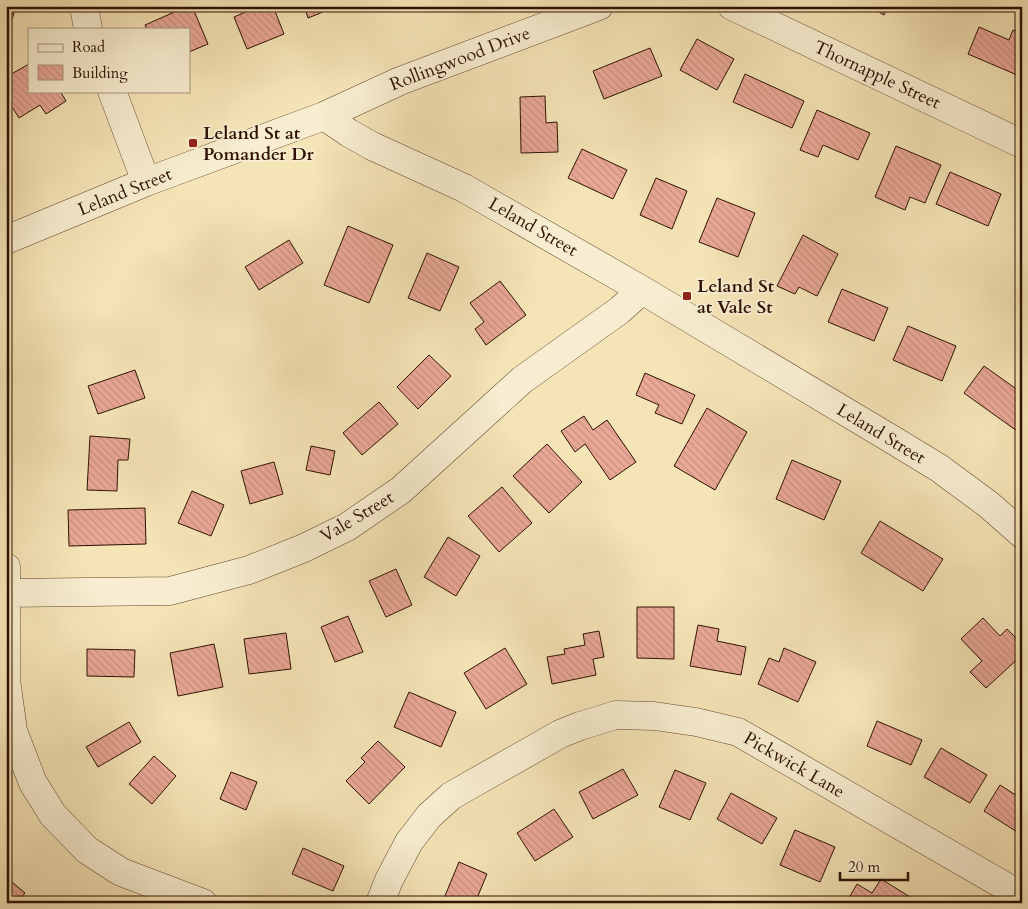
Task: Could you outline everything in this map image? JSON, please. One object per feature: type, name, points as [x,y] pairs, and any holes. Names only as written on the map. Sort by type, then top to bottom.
[{"type":"street","points":[[84,6],[88,28]]},
{"type":"street","name":"Rollingwood Drive","points":[[324,116],[400,81],[598,6]]},
{"type":"street","name":"Thornapple Street","points":[[732,6],[1022,144]]},
{"type":"street","points":[[112,92],[146,182]]},
{"type":"street","name":"Leland Street","points":[[6,240],[146,182],[324,116],[372,146],[464,188],[642,290],[938,468],[989,505],[1022,534]]},
{"type":"street","name":"Vale Street","points":[[6,593],[170,591],[249,570],[304,548],[347,527],[401,490],[522,380],[620,310],[642,290]]},
{"type":"street","points":[[6,567],[6,678],[13,731],[33,783],[53,815],[87,850],[121,872],[203,903]]},
{"type":"street","name":"Pickwick Lane","points":[[380,903],[389,880],[409,842],[429,816],[451,796],[560,734],[616,715],[654,716],[696,722],[738,732],[1022,896]]},
{"type":"building","points":[[6,6],[16,6],[9,30],[6,30]]},
{"type":"building","points":[[192,6],[208,44],[190,52],[190,28],[146,28],[145,25]]},
{"type":"building","points":[[259,6],[273,6],[284,34],[247,49],[234,17]]},
{"type":"building","points":[[304,6],[338,6],[308,18]]},
{"type":"building","points":[[869,6],[889,6],[884,15]]},
{"type":"building","points":[[979,27],[1009,40],[1013,30],[1022,34],[1022,65],[1017,75],[968,54]]},
{"type":"building","points":[[697,39],[734,59],[717,90],[680,70]]},
{"type":"building","points":[[650,48],[662,76],[604,99],[593,71]]},
{"type":"building","points":[[28,65],[28,92],[61,92],[66,101],[46,114],[40,105],[19,118],[6,97],[6,77]]},
{"type":"building","points":[[745,74],[804,101],[792,128],[733,102]]},
{"type":"building","points":[[545,96],[546,123],[557,122],[558,152],[521,153],[520,97]]},
{"type":"building","points":[[817,110],[870,133],[858,160],[823,145],[818,157],[800,150]]},
{"type":"building","points":[[896,146],[941,165],[925,203],[910,197],[905,210],[875,197]]},
{"type":"building","points":[[582,149],[627,170],[613,199],[568,178]]},
{"type":"building","points":[[950,172],[1001,194],[988,226],[936,204]]},
{"type":"building","points":[[656,178],[687,191],[672,229],[640,215]]},
{"type":"building","points":[[717,198],[755,213],[738,257],[699,242]]},
{"type":"building","points":[[348,226],[393,245],[369,303],[324,285]]},
{"type":"building","points":[[803,235],[838,254],[817,296],[799,287],[795,294],[777,286]]},
{"type":"building","points":[[289,240],[303,263],[259,290],[245,267]]},
{"type":"building","points":[[427,253],[459,267],[440,311],[408,298]]},
{"type":"building","points":[[500,281],[526,315],[486,345],[475,329],[484,322],[470,303]]},
{"type":"building","points":[[842,289],[888,308],[874,341],[828,322]]},
{"type":"building","points":[[908,326],[956,346],[942,381],[893,360]]},
{"type":"building","points":[[429,355],[451,376],[418,409],[397,387]]},
{"type":"building","points":[[984,366],[1022,393],[1022,425],[1017,431],[964,393]]},
{"type":"building","points":[[135,370],[145,398],[98,414],[88,386]]},
{"type":"building","points":[[645,373],[695,395],[682,424],[655,413],[659,405],[636,395]]},
{"type":"building","points":[[379,402],[398,424],[362,455],[343,433]]},
{"type":"building","points":[[707,408],[747,432],[715,490],[674,466]]},
{"type":"building","points":[[584,416],[593,430],[607,420],[636,462],[610,480],[585,444],[575,452],[561,431]]},
{"type":"building","points":[[90,436],[130,439],[128,460],[118,460],[117,491],[87,490]]},
{"type":"building","points":[[547,444],[582,482],[549,513],[513,476]]},
{"type":"building","points":[[311,446],[335,451],[330,475],[306,470]]},
{"type":"building","points":[[792,460],[841,481],[824,520],[776,499]]},
{"type":"building","points":[[274,462],[283,494],[250,504],[241,471]]},
{"type":"building","points":[[502,487],[532,523],[499,552],[468,516]]},
{"type":"building","points":[[192,491],[224,505],[211,536],[178,523]]},
{"type":"building","points":[[145,508],[146,544],[69,546],[68,510]]},
{"type":"building","points":[[880,521],[943,559],[923,591],[861,553]]},
{"type":"building","points":[[448,537],[480,556],[456,596],[424,577]]},
{"type":"building","points":[[396,569],[412,605],[386,617],[369,581]]},
{"type":"building","points":[[637,607],[674,607],[674,659],[637,658]]},
{"type":"building","points":[[348,616],[363,652],[335,662],[321,627]]},
{"type":"building","points":[[983,618],[1000,636],[1007,629],[1022,644],[1022,655],[986,688],[970,672],[982,661],[961,639]]},
{"type":"building","points":[[698,625],[719,629],[717,641],[746,647],[741,675],[690,666]]},
{"type":"building","points":[[599,631],[604,657],[593,659],[596,675],[552,684],[547,657],[565,654],[564,649],[585,645],[583,634]]},
{"type":"building","points":[[286,633],[291,669],[249,674],[244,639]]},
{"type":"building","points":[[214,644],[223,687],[178,696],[170,653]]},
{"type":"building","points":[[505,648],[527,684],[486,709],[464,673]]},
{"type":"building","points":[[784,648],[816,662],[798,702],[758,684],[769,658],[779,662]]},
{"type":"building","points":[[87,649],[135,650],[134,677],[87,676]]},
{"type":"building","points":[[409,692],[456,712],[441,747],[394,727]]},
{"type":"building","points":[[877,721],[922,740],[911,765],[867,746]]},
{"type":"building","points":[[129,722],[141,742],[98,767],[86,747]]},
{"type":"building","points":[[378,741],[405,767],[369,804],[346,781],[365,762],[361,758]]},
{"type":"building","points":[[941,748],[987,775],[970,803],[924,777]]},
{"type":"building","points":[[154,756],[176,776],[152,804],[129,784]]},
{"type":"building","points":[[623,769],[638,795],[593,819],[579,792]]},
{"type":"building","points":[[675,770],[706,783],[690,820],[659,807]]},
{"type":"building","points":[[231,772],[257,782],[246,810],[220,799]]},
{"type":"building","points":[[1000,785],[1022,799],[1022,835],[984,811]]},
{"type":"building","points":[[731,793],[777,818],[762,844],[717,819]]},
{"type":"building","points":[[554,809],[573,837],[535,861],[517,833]]},
{"type":"building","points":[[795,830],[835,847],[820,882],[780,865]]},
{"type":"building","points":[[303,848],[344,866],[333,891],[292,874]]},
{"type":"building","points":[[459,862],[487,874],[475,903],[442,903]]},
{"type":"building","points":[[6,877],[25,893],[17,903],[6,903]]},
{"type":"building","points":[[881,879],[920,903],[846,903],[857,884],[872,893]]},
{"type":"place","name":"Leland St at Pomander Dr","points":[[193,143]]},
{"type":"place","name":"Leland St at Vale St","points":[[687,296]]}]
